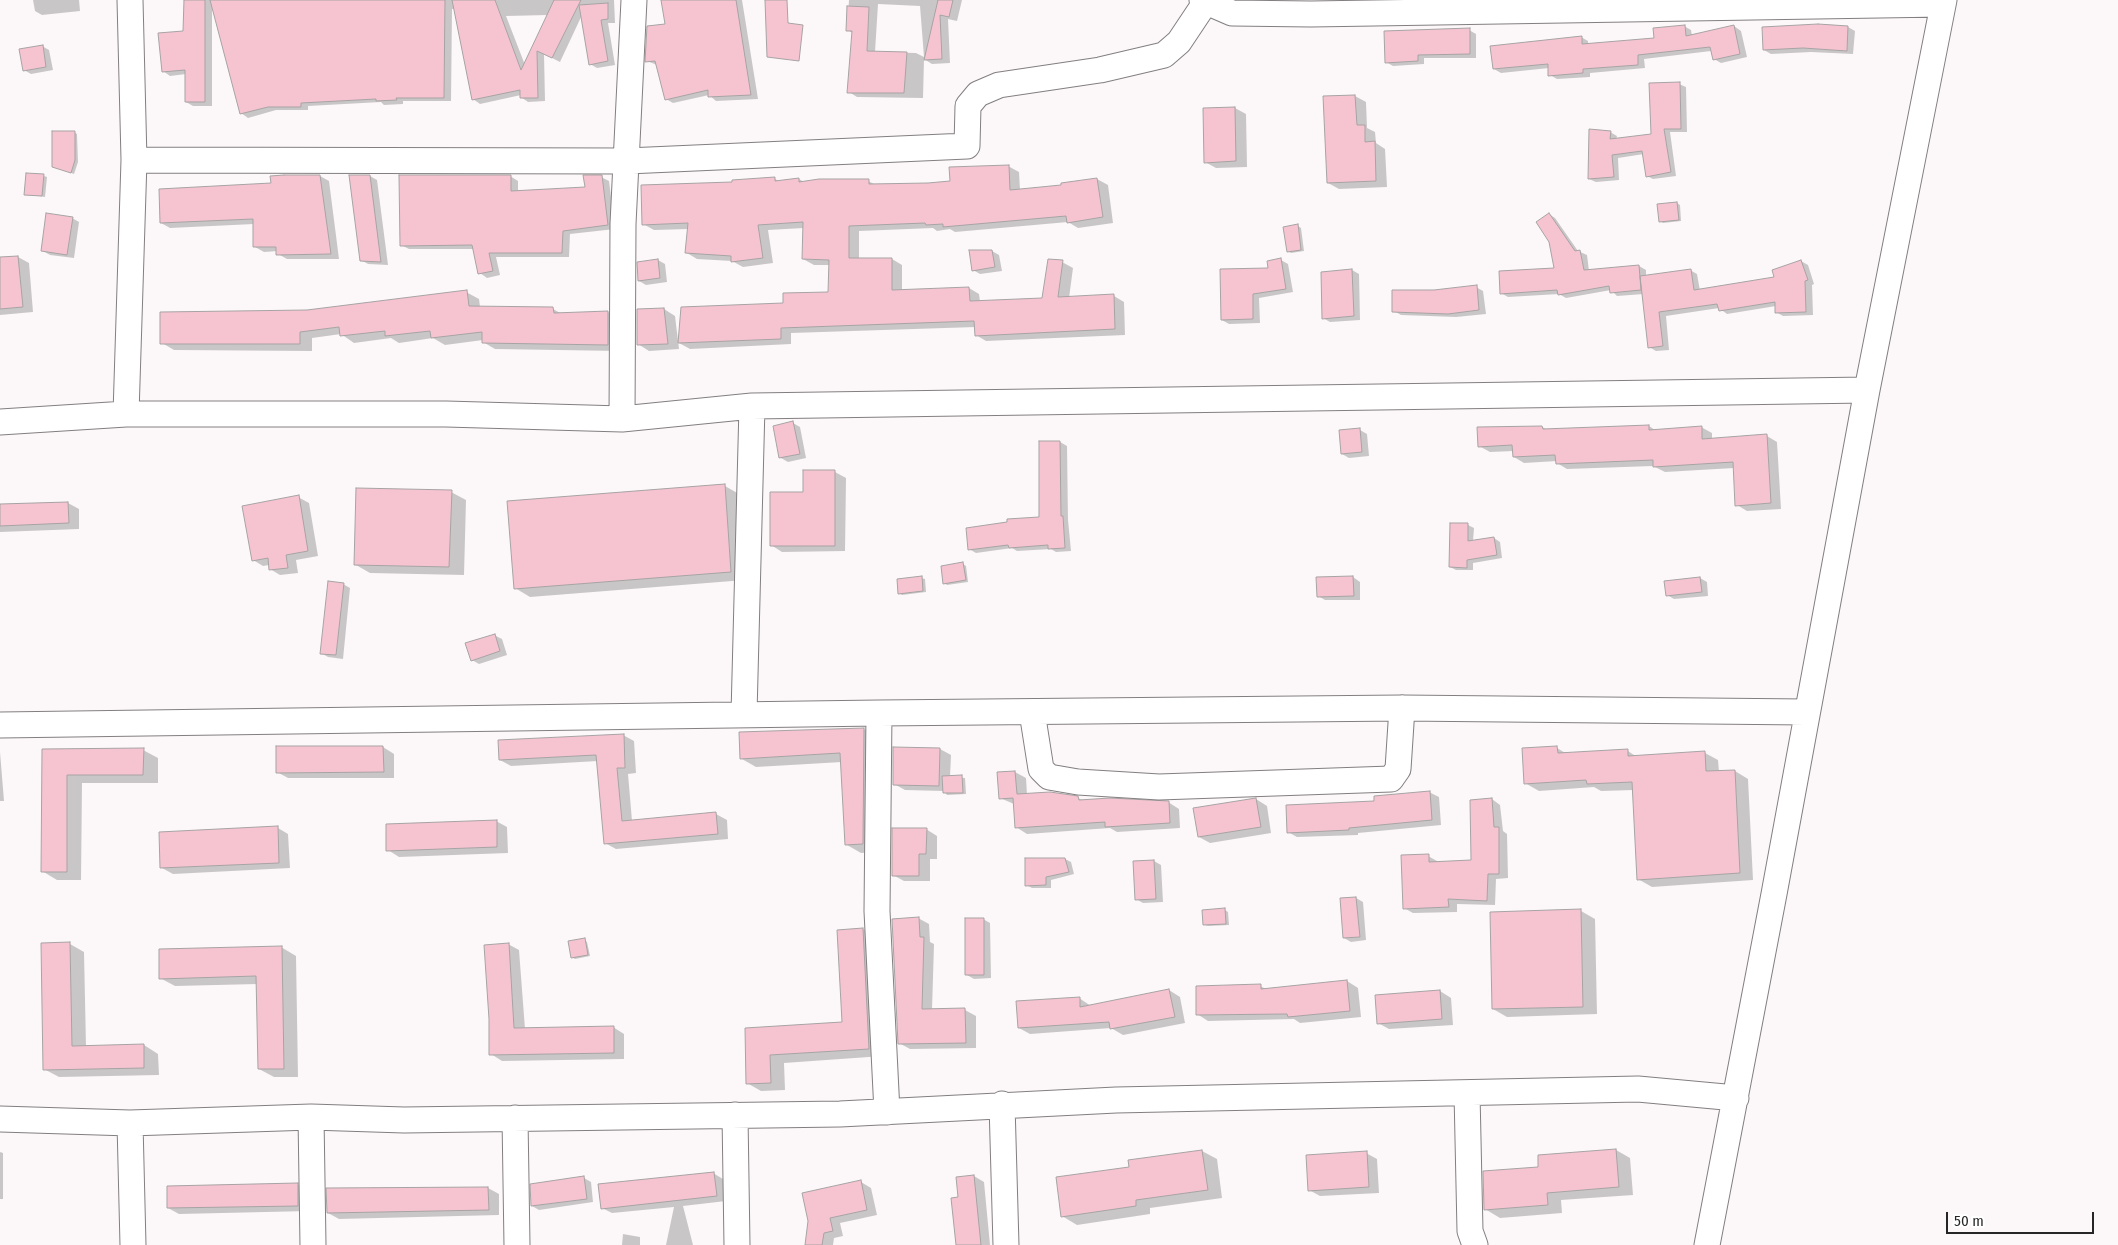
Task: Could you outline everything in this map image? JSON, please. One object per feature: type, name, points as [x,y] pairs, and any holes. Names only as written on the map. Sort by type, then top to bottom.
[{"type":"street","points":[[126,414],[134,160],[130,0]]},
{"type":"street","points":[[622,419],[623,224],[634,0]]},
{"type":"street","points":[[134,160],[627,161],[967,146],[968,106],[978,94],[999,85],[1100,70],[1164,55],[1180,42],[1203,1],[1232,13],[1311,14],[1944,2],[1867,390],[1707,1245]]},
{"type":"street","points":[[0,422],[126,414],[446,414],[622,419],[752,406],[1867,390]]},
{"type":"street","points":[[744,714],[752,406]]},
{"type":"street","points":[[0,725],[744,714],[1402,708],[1806,712]]},
{"type":"street","points":[[1032,712],[1041,769],[1049,777],[1078,782],[1159,787],[1391,779],[1398,769],[1402,708]]},
{"type":"street","points":[[879,713],[878,911],[887,1112]]},
{"type":"street","points":[[0,1119],[130,1123],[311,1117],[404,1120],[735,1115],[887,1112],[1002,1104],[1126,1099],[1638,1089],[1736,1098]]},
{"type":"street","points":[[1467,1093],[1470,1231],[1475,1245]]},
{"type":"street","points":[[1002,1104],[1006,1245]]},
{"type":"street","points":[[735,1115],[737,1245]]},
{"type":"street","points":[[311,1117],[313,1245]]},
{"type":"street","points":[[515,1118],[516,1245]]},
{"type":"street","points":[[130,1123],[133,1245]]},
{"type":"building","points":[[184,0],[205,0],[205,102],[185,102],[185,70],[162,72],[158,33],[183,31]]},
{"type":"building","points":[[210,0],[445,0],[444,98],[396,98],[397,100],[376,101],[376,99],[301,103],[301,107],[268,107],[240,114]]},
{"type":"building","points":[[452,0],[495,0],[521,70],[554,0],[581,0],[552,58],[537,51],[538,98],[520,98],[520,90],[472,100]]},
{"type":"building","points":[[661,0],[736,0],[751,95],[708,97],[708,90],[665,100],[655,61],[645,62],[647,26],[665,24]]},
{"type":"building","points":[[765,0],[787,0],[788,23],[803,25],[799,61],[767,57]]},
{"type":"building","points":[[938,0],[953,0],[949,17],[940,15],[942,59],[924,60]]},
{"type":"building","points":[[608,3],[608,19],[601,20],[608,61],[589,65],[579,5]]},
{"type":"building","points":[[847,6],[869,7],[867,51],[907,52],[904,93],[847,93],[852,31],[846,31]]},
{"type":"building","points":[[1818,24],[1848,26],[1847,51],[1803,48],[1763,50],[1762,27]]},
{"type":"building","points":[[1685,25],[1686,36],[1734,25],[1740,54],[1713,60],[1710,47],[1638,55],[1638,65],[1583,69],[1583,73],[1548,76],[1548,64],[1493,69],[1490,46],[1582,36],[1582,44],[1654,38],[1653,28]]},
{"type":"building","points":[[1470,28],[1470,54],[1418,55],[1418,61],[1385,63],[1384,31]]},
{"type":"building","points":[[43,45],[46,67],[23,71],[19,49]]},
{"type":"building","points":[[1680,82],[1681,129],[1664,129],[1671,172],[1646,177],[1642,151],[1612,155],[1614,177],[1588,179],[1589,129],[1611,131],[1610,139],[1651,134],[1649,83]]},
{"type":"building","points":[[1355,95],[1357,125],[1365,125],[1365,142],[1375,141],[1376,181],[1327,183],[1323,96]]},
{"type":"building","points":[[1235,107],[1236,161],[1204,163],[1203,108]]},
{"type":"building","points":[[52,131],[75,131],[75,160],[71,173],[52,167]]},
{"type":"building","points":[[1009,165],[1010,190],[1061,185],[1061,183],[1097,178],[1103,217],[1067,223],[1066,216],[943,227],[943,224],[926,225],[925,223],[849,226],[849,258],[892,258],[892,290],[969,287],[970,301],[1042,298],[1048,259],[1063,260],[1058,297],[1114,294],[1115,329],[975,336],[974,321],[781,328],[781,339],[678,343],[681,307],[783,303],[783,293],[828,292],[829,260],[802,259],[803,222],[758,225],[763,258],[731,262],[731,256],[685,253],[688,223],[642,225],[641,185],[732,182],[732,180],[775,177],[775,181],[799,178],[799,182],[819,179],[869,179],[869,184],[928,183],[950,181],[949,167]]},
{"type":"building","points":[[26,173],[44,174],[42,196],[24,195]]},
{"type":"building","points":[[320,175],[331,254],[276,255],[276,247],[253,247],[253,219],[160,223],[159,189],[271,183],[270,176]]},
{"type":"building","points":[[349,175],[370,175],[381,262],[360,261]]},
{"type":"building","points":[[399,175],[511,175],[511,191],[585,187],[583,175],[602,175],[608,225],[563,231],[562,253],[489,253],[493,271],[478,274],[472,245],[400,246]]},
{"type":"building","points":[[1677,202],[1679,220],[1659,222],[1657,204]]},
{"type":"building","points":[[46,213],[73,217],[67,255],[41,251]]},
{"type":"building","points":[[1549,213],[1575,251],[1580,250],[1584,270],[1639,265],[1641,290],[1610,293],[1609,286],[1558,295],[1557,290],[1500,294],[1499,271],[1554,268],[1549,242],[1536,222]]},
{"type":"building","points":[[1298,224],[1301,250],[1287,252],[1283,227]]},
{"type":"building","points":[[969,250],[992,250],[995,267],[972,271]]},
{"type":"building","points":[[18,256],[23,307],[0,309],[0,257]]},
{"type":"building","points":[[1281,258],[1286,289],[1253,294],[1253,319],[1221,320],[1220,269],[1268,268],[1267,261]]},
{"type":"building","points":[[658,259],[660,278],[638,281],[637,262]]},
{"type":"building","points":[[1801,260],[1808,280],[1805,281],[1806,312],[1775,313],[1775,302],[1719,311],[1717,304],[1659,312],[1663,346],[1648,348],[1640,276],[1691,269],[1694,290],[1774,277],[1772,270]]},
{"type":"building","points":[[1352,269],[1354,316],[1322,319],[1321,272]]},
{"type":"building","points":[[1477,285],[1479,310],[1448,314],[1392,312],[1392,290],[1434,290]]},
{"type":"building","points":[[467,290],[469,306],[553,307],[554,313],[608,311],[608,345],[482,343],[482,332],[431,338],[430,331],[385,336],[385,331],[340,336],[339,327],[300,332],[300,344],[160,344],[160,312],[307,310]]},
{"type":"building","points":[[664,308],[668,344],[637,345],[637,309]]},
{"type":"building","points":[[793,421],[800,454],[779,458],[773,426]]},
{"type":"building","points":[[1649,425],[1649,430],[1702,426],[1702,439],[1767,434],[1771,503],[1735,506],[1733,462],[1653,467],[1653,460],[1556,464],[1555,455],[1513,457],[1512,445],[1478,447],[1477,427],[1542,426],[1543,429]]},
{"type":"building","points":[[1360,428],[1362,452],[1341,454],[1339,430]]},
{"type":"building","points":[[1039,441],[1060,441],[1061,516],[1063,516],[1065,548],[1048,549],[1048,545],[1009,548],[1008,545],[968,550],[966,528],[1007,522],[1007,519],[1039,517]]},
{"type":"building","points":[[803,470],[835,470],[835,546],[770,546],[770,492],[803,492]]},
{"type":"building","points":[[725,484],[731,572],[514,589],[507,501]]},
{"type":"building","points":[[356,488],[452,490],[449,567],[354,565]]},
{"type":"building","points":[[299,495],[308,551],[286,555],[288,568],[269,570],[268,558],[252,561],[242,506]]},
{"type":"building","points":[[68,502],[69,523],[0,526],[0,504]]},
{"type":"building","points":[[1450,523],[1468,523],[1468,541],[1494,537],[1497,555],[1467,560],[1467,568],[1449,567]]},
{"type":"building","points":[[963,562],[966,580],[943,584],[941,566]]},
{"type":"building","points":[[922,576],[923,591],[898,594],[897,579]]},
{"type":"building","points":[[1353,576],[1354,596],[1317,597],[1316,577]]},
{"type":"building","points":[[1700,577],[1702,592],[1666,596],[1664,581]]},
{"type":"building","points":[[328,581],[344,583],[336,655],[320,654]]},
{"type":"building","points":[[495,634],[500,651],[471,661],[465,643]]},
{"type":"building","points":[[864,728],[863,844],[845,845],[840,753],[740,759],[739,732]]},
{"type":"building","points":[[624,734],[625,768],[617,768],[622,821],[716,812],[718,834],[604,844],[596,755],[499,760],[498,740]]},
{"type":"building","points":[[276,746],[383,746],[384,772],[276,773]]},
{"type":"building","points":[[1557,746],[1558,753],[1628,749],[1628,756],[1705,751],[1706,771],[1735,770],[1740,873],[1637,880],[1632,782],[1587,784],[1586,780],[1524,784],[1522,748]]},
{"type":"building","points":[[893,747],[940,748],[939,786],[893,785]]},
{"type":"building","points":[[144,748],[143,775],[67,775],[67,872],[41,872],[42,749]]},
{"type":"building","points":[[1015,771],[1017,794],[1050,792],[1078,796],[1079,800],[1110,798],[1169,801],[1170,823],[1105,827],[1105,822],[1015,828],[1013,798],[999,799],[997,772]]},
{"type":"building","points":[[962,775],[963,793],[943,793],[942,776]]},
{"type":"building","points":[[1430,791],[1432,820],[1349,828],[1349,830],[1287,833],[1286,805],[1374,801],[1374,796]]},
{"type":"building","points":[[1256,798],[1261,827],[1198,837],[1193,808]]},
{"type":"building","points":[[1492,798],[1494,827],[1499,827],[1499,874],[1488,874],[1487,901],[1448,899],[1449,907],[1403,909],[1401,855],[1429,854],[1429,862],[1471,860],[1470,800]]},
{"type":"building","points":[[497,820],[497,847],[386,851],[386,824]]},
{"type":"building","points":[[278,826],[279,863],[160,868],[159,832]]},
{"type":"building","points":[[892,828],[927,828],[926,854],[919,854],[919,876],[892,876]]},
{"type":"building","points":[[1025,858],[1065,858],[1069,872],[1046,877],[1046,885],[1025,886]]},
{"type":"building","points":[[1154,860],[1156,899],[1135,900],[1133,861]]},
{"type":"building","points":[[1356,897],[1360,937],[1343,938],[1340,898]]},
{"type":"building","points":[[1225,908],[1226,924],[1203,925],[1202,910]]},
{"type":"building","points":[[1581,909],[1583,1007],[1492,1009],[1490,912]]},
{"type":"building","points":[[919,917],[920,937],[924,937],[922,1009],[965,1008],[966,1043],[898,1044],[892,919]]},
{"type":"building","points":[[965,918],[984,918],[984,975],[965,975]]},
{"type":"building","points":[[863,928],[869,1049],[770,1055],[771,1083],[746,1084],[745,1028],[842,1022],[837,930]]},
{"type":"building","points":[[585,938],[588,955],[571,958],[568,941]]},
{"type":"building","points":[[70,942],[72,1046],[144,1044],[144,1068],[43,1070],[41,943]]},
{"type":"building","points":[[509,943],[514,1028],[614,1026],[614,1053],[489,1055],[489,1019],[484,945]]},
{"type":"building","points":[[282,946],[284,1069],[258,1069],[256,976],[159,979],[159,949]]},
{"type":"building","points":[[1347,980],[1350,1011],[1288,1017],[1287,1014],[1196,1015],[1196,986],[1261,984],[1261,989]]},
{"type":"building","points":[[1169,989],[1175,1017],[1110,1029],[1109,1022],[1018,1028],[1016,1001],[1080,997],[1080,1007]]},
{"type":"building","points":[[1440,990],[1442,1019],[1377,1024],[1375,995]]},
{"type":"building","points":[[1616,1149],[1619,1187],[1547,1193],[1548,1205],[1484,1210],[1483,1171],[1538,1167],[1538,1155]]},
{"type":"building","points":[[1202,1150],[1208,1190],[1136,1200],[1136,1206],[1061,1217],[1056,1177],[1129,1167],[1128,1160]]},
{"type":"building","points":[[1367,1151],[1369,1187],[1308,1191],[1306,1155]]},
{"type":"building","points":[[714,1172],[717,1196],[601,1209],[598,1184]]},
{"type":"building","points":[[974,1175],[981,1245],[956,1245],[951,1198],[958,1197],[956,1177]]},
{"type":"building","points":[[584,1176],[587,1199],[531,1206],[530,1184]]},
{"type":"building","points":[[861,1180],[867,1210],[830,1218],[833,1231],[824,1233],[822,1245],[805,1245],[808,1221],[802,1193]]},
{"type":"building","points":[[298,1183],[298,1206],[167,1208],[167,1186]]},
{"type":"building","points":[[488,1187],[489,1210],[327,1213],[326,1188]]}]
